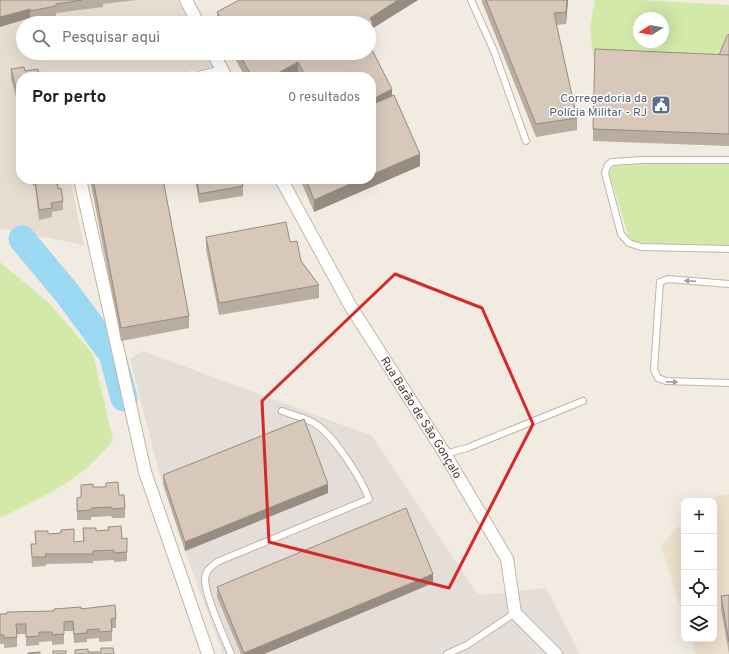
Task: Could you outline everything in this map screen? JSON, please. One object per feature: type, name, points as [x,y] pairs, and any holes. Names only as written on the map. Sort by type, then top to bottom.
[{"type":"street","points":[[186,0],[194,16]]},
{"type":"street","points":[[216,60],[222,72]]},
{"type":"street","points":[[81,184],[145,472],[208,654]]},
{"type":"street","name":"Rua Barão de São Gonçalo","points":[[284,184],[351,307],[445,454],[506,559],[515,613]]},
{"type":"street","points":[[515,613],[556,654]]},
{"type":"lane","points":[[471,0],[494,52],[526,141]]},
{"type":"lane","points":[[729,160],[641,160],[612,162],[608,165],[605,173],[621,234],[629,243],[641,247],[729,249]]},
{"type":"lane","points":[[729,284],[668,279],[660,282],[654,370],[658,378],[666,382],[729,383]]},
{"type":"lane","points":[[445,454],[467,448],[583,401]]},
{"type":"lane","points":[[231,654],[208,592],[205,579],[208,570],[217,562],[369,499],[362,482],[336,444],[313,422],[282,411]]},
{"type":"lane","points":[[447,654],[466,645],[515,613]]},
{"type":"highlighted area","points":[[395,274],[482,308],[533,424],[449,588],[269,542],[262,401]]},
{"type":"shaded area","points":[[0,0],[186,0],[194,16],[16,16],[16,60],[216,60],[219,65],[186,72],[16,72],[16,184],[71,184],[84,245],[0,228]]},
{"type":"shaded area","points":[[143,351],[372,436],[478,595],[546,588],[580,654],[223,654],[185,551],[161,479],[130,359]]},
{"type":"shaded area","points":[[729,494],[729,654],[696,654],[692,642],[717,642],[717,498],[707,498]]},
{"type":"shaded area","points":[[681,524],[681,608],[661,545]]},
{"type":"green space","points":[[595,0],[644,0],[729,5],[729,65],[593,58],[590,27]]},
{"type":"green space","points":[[642,164],[729,164],[729,247],[642,244],[629,238],[609,173],[614,166]]},
{"type":"green space","points":[[0,262],[51,305],[93,354],[113,440],[101,454],[75,477],[47,494],[0,518]]},
{"type":"building","points":[[0,0],[82,0],[56,4],[56,6],[30,11],[30,9],[0,17]]},
{"type":"building","points":[[239,0],[398,0],[373,16],[219,16],[217,12]]},
{"type":"building","points":[[486,0],[567,0],[566,12],[554,13],[577,118],[536,124]]},
{"type":"building","points":[[729,34],[729,55],[719,55],[727,36]]},
{"type":"building","name":"Corregedoria da Polícia Militar - RJ","points":[[595,49],[729,55],[729,134],[593,129]]},
{"type":"building","points":[[376,58],[392,89],[376,97],[376,72],[303,72],[298,62],[280,72],[249,72],[243,60],[376,60]]},
{"type":"building","points":[[24,67],[25,71],[38,69],[38,72],[16,72],[16,88],[11,69]]},
{"type":"building","points":[[394,95],[420,154],[376,173],[376,103]]},
{"type":"building","points":[[36,184],[57,184],[58,189],[61,188],[63,201],[51,203],[52,208],[39,210]]},
{"type":"building","points":[[94,184],[164,184],[189,316],[121,328]]},
{"type":"building","points":[[198,184],[242,184],[243,186],[199,194]]},
{"type":"building","points":[[308,184],[350,184],[314,200]]},
{"type":"building","points":[[286,222],[290,242],[297,241],[301,261],[319,285],[219,303],[206,237]]},
{"type":"building","points":[[304,419],[328,484],[185,542],[163,475]]},
{"type":"building","points":[[118,482],[119,495],[124,495],[125,508],[91,508],[91,510],[77,511],[77,498],[81,497],[81,485],[93,484],[93,487],[106,487],[106,483]]},
{"type":"building","points":[[406,508],[433,574],[244,653],[217,587]]},
{"type":"building","points":[[121,526],[122,539],[127,538],[127,552],[114,553],[114,550],[93,551],[93,554],[45,554],[46,557],[32,557],[31,544],[36,544],[35,531],[48,531],[48,534],[61,533],[61,530],[74,529],[74,542],[84,541],[83,528],[96,528],[96,531],[109,530],[108,527]]},
{"type":"building","points":[[729,595],[729,642],[721,596]]},
{"type":"building","points":[[115,605],[116,618],[111,619],[112,631],[99,632],[99,629],[87,630],[87,633],[74,634],[73,621],[64,622],[64,634],[52,635],[52,632],[39,632],[39,636],[26,637],[26,624],[16,624],[17,637],[4,638],[4,635],[0,635],[0,614],[7,614],[7,612],[54,611],[54,609],[81,607],[81,609]]},
{"type":"building","points":[[101,648],[113,648],[114,654],[75,654],[75,650],[88,649],[88,652],[101,652]]},
{"type":"building","points":[[53,651],[66,651],[66,654],[53,654]]},
{"type":"building","points":[[40,652],[40,654],[28,654],[28,653]]},
{"type":"waterway","points":[[22,239],[67,293],[112,354],[124,398]]},
{"type":"place","name":"Corregedoria da Polícia Militar - RJ","points":[[661,105]]}]
